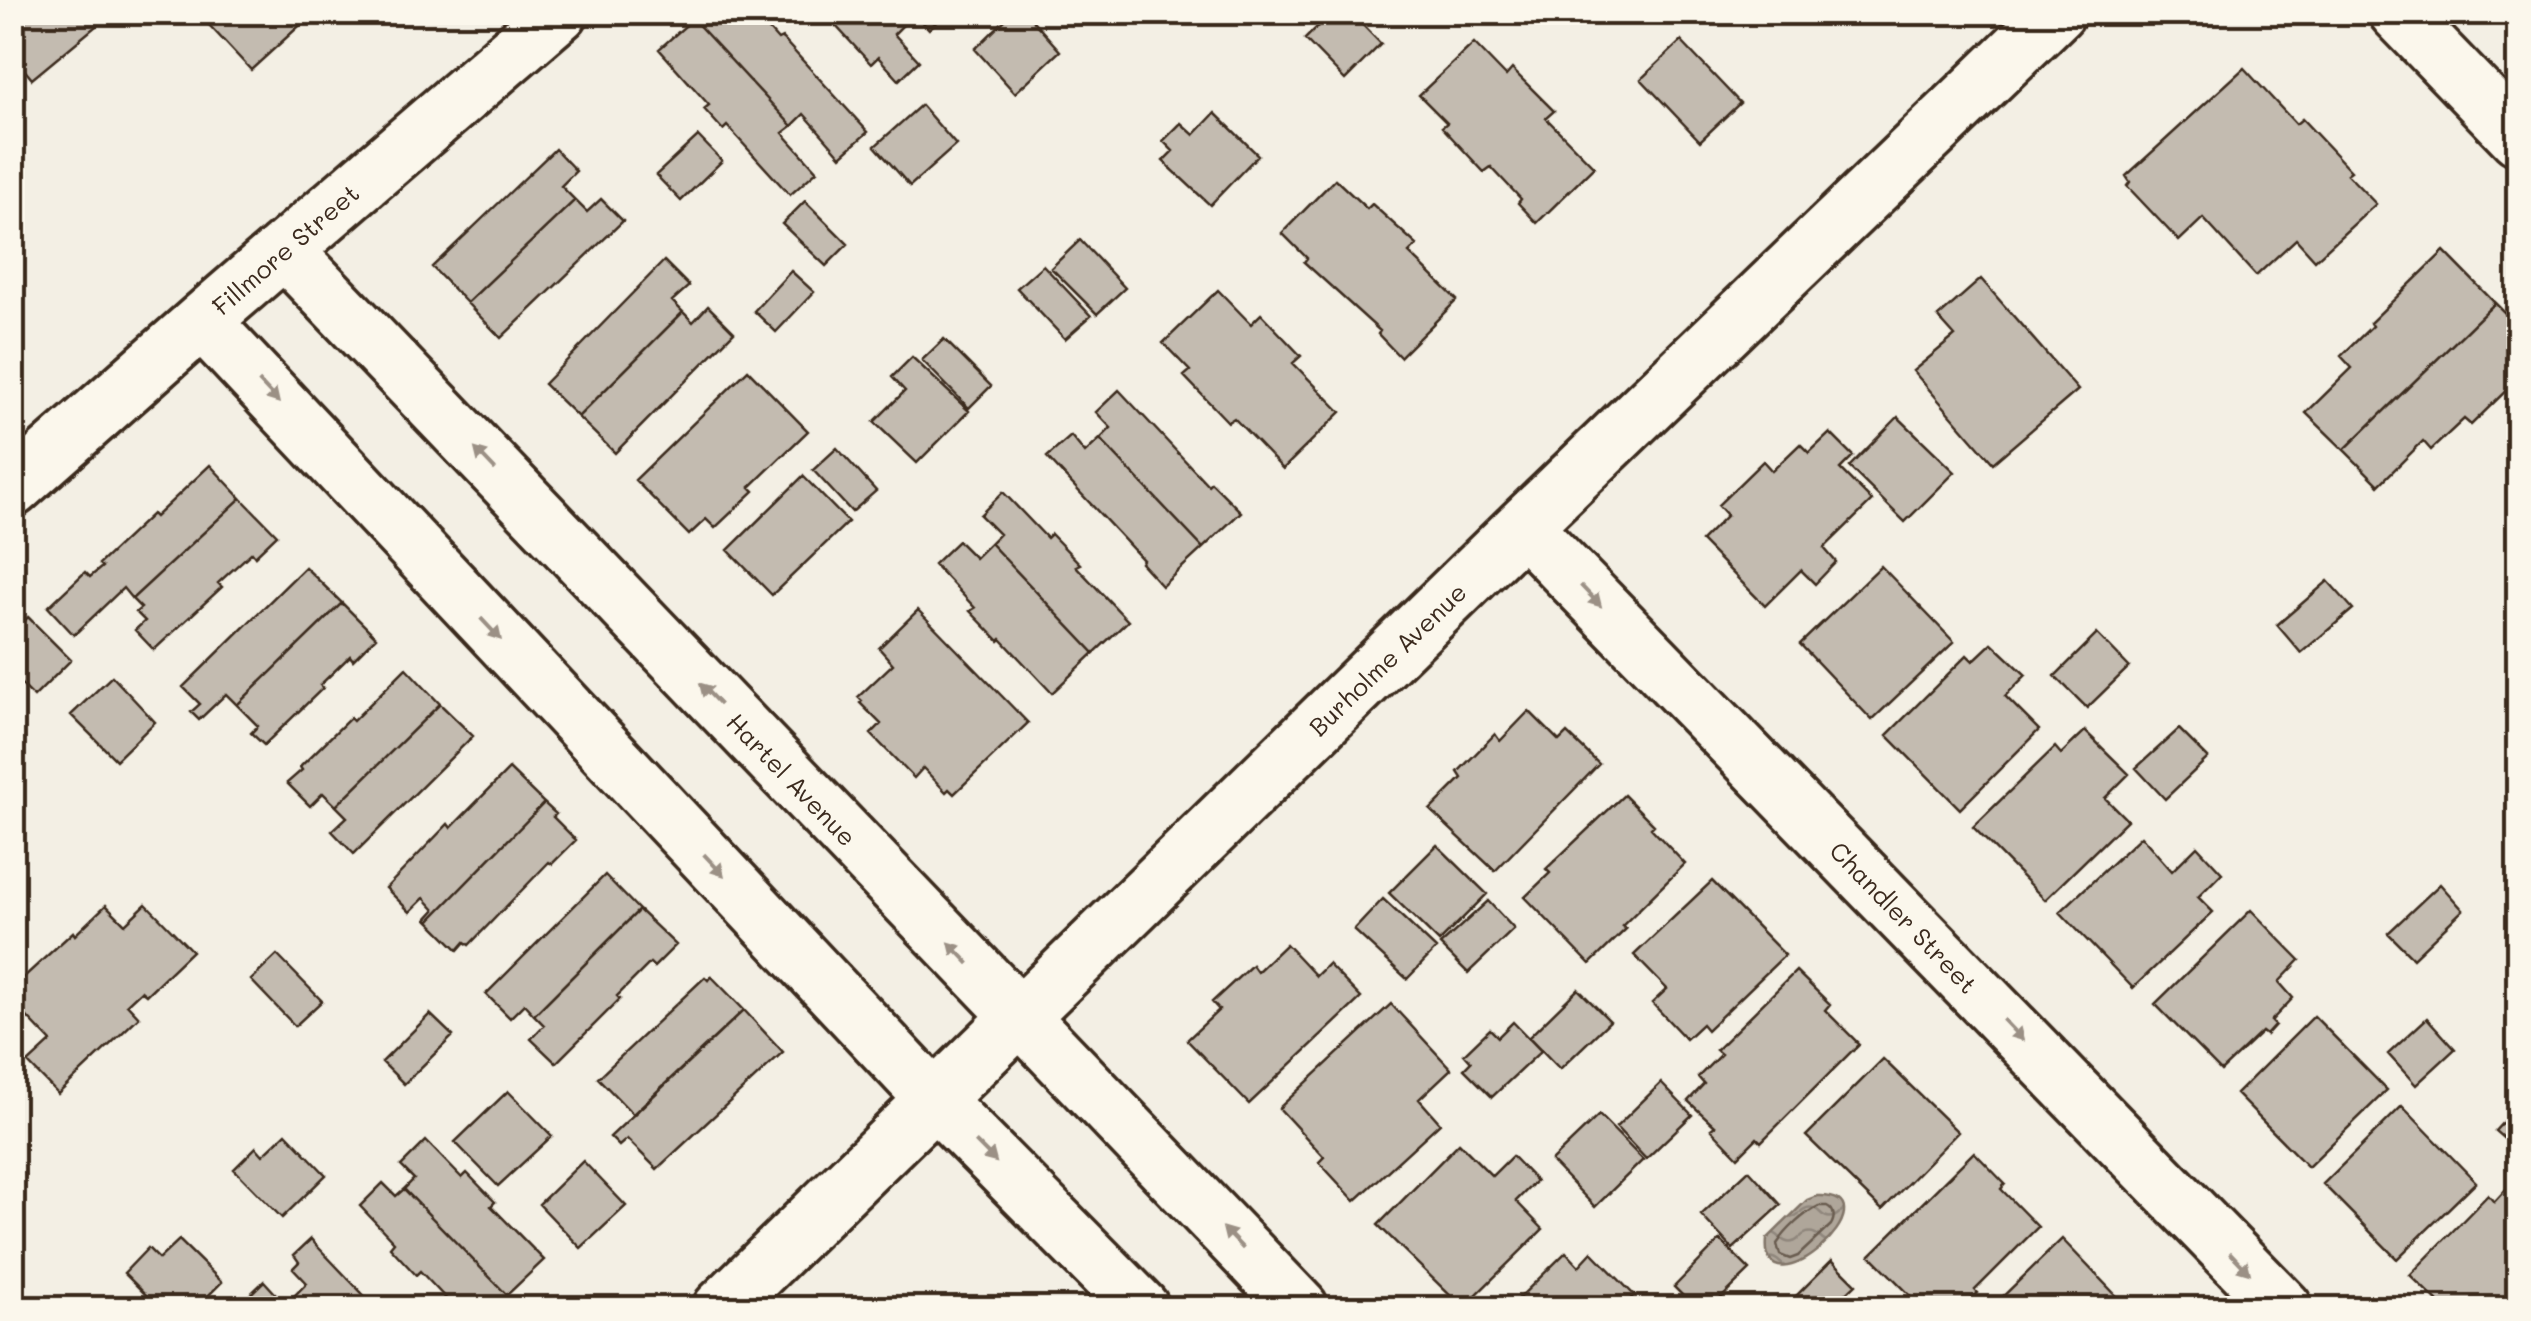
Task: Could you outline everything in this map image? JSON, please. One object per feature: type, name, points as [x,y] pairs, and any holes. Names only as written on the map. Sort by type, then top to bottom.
[{"type":"street","name":"Fillmore Street","points":[[12,489],[560,12]]},
{"type":"street","name":"Burholme Avenue","points":[[721,1308],[2057,12]]},
{"type":"street","points":[[2397,12],[2518,138]]},
{"type":"street","name":"Hartel Avenue","points":[[284,250],[1300,1308]]},
{"type":"street","points":[[202,321],[934,1099],[1141,1308]]},
{"type":"street","name":"Chandler Street","points":[[1523,526],[2284,1308]]},
{"type":"water","points":[[1817,1196],[1839,1200],[1844,1213],[1836,1230],[1802,1261],[1783,1266],[1770,1261],[1767,1239],[1807,1200]]},
{"type":"building","points":[[12,12],[113,12],[32,79],[12,55]]},
{"type":"building","points":[[197,12],[305,12],[309,17],[251,70]]},
{"type":"building","points":[[700,12],[753,12],[868,132],[841,156],[804,114],[792,126],[693,19]]},
{"type":"building","points":[[823,12],[888,12],[902,26],[894,34],[919,61],[899,80],[878,57],[871,64]]},
{"type":"building","points":[[888,12],[947,12],[929,29],[915,14],[902,26]]},
{"type":"building","points":[[1013,12],[1025,12],[1060,51],[1015,93],[975,49]]},
{"type":"building","points":[[1332,12],[1350,12],[1381,44],[1345,80],[1305,39]]},
{"type":"building","points":[[693,19],[792,126],[783,133],[817,171],[790,195],[727,126],[723,130],[704,109],[709,105],[659,49]]},
{"type":"building","points":[[1681,41],[1740,103],[1700,141],[1641,79]]},
{"type":"building","points":[[1474,43],[1506,76],[1512,69],[1554,111],[1546,118],[1594,167],[1537,223],[1491,167],[1484,172],[1442,127],[1447,123],[1419,95]]},
{"type":"building","points":[[2244,68],[2296,124],[2302,119],[2376,204],[2315,260],[2296,239],[2256,276],[2203,218],[2179,241],[2127,186],[2130,182],[2126,176]]},
{"type":"building","points":[[921,105],[956,145],[910,186],[875,146]]},
{"type":"building","points":[[1215,113],[1258,155],[1210,205],[1163,161],[1173,151],[1163,141],[1181,123],[1194,135]]},
{"type":"building","points":[[698,136],[722,161],[681,201],[656,175]]},
{"type":"building","points":[[555,149],[576,171],[561,186],[575,200],[467,303],[432,267]]},
{"type":"building","points":[[1335,179],[1367,209],[1372,204],[1417,245],[1409,253],[1457,300],[1400,357],[1378,334],[1380,331],[1304,262],[1307,258],[1282,233]]},
{"type":"building","points":[[601,199],[623,221],[501,338],[467,303],[575,200],[587,212]]},
{"type":"building","points":[[805,201],[848,244],[826,266],[782,224]]},
{"type":"building","points":[[1080,240],[1125,288],[1097,314],[1051,268]]},
{"type":"building","points":[[2444,251],[2495,303],[2344,450],[2306,413],[2352,368],[2341,356]]},
{"type":"building","points":[[664,261],[689,286],[672,301],[683,312],[578,417],[544,384]]},
{"type":"building","points":[[1043,265],[1091,316],[1065,339],[1017,288]]},
{"type":"building","points":[[791,271],[814,292],[776,332],[754,311]]},
{"type":"building","points":[[1981,279],[2078,390],[1993,463],[1913,371],[1955,336],[1938,317]]},
{"type":"building","points":[[1218,290],[1251,324],[1261,314],[1301,356],[1293,363],[1341,412],[1283,469],[1234,418],[1228,422],[1184,376],[1190,371],[1163,343]]},
{"type":"building","points":[[2495,303],[2518,326],[2518,379],[2471,425],[2464,419],[2431,450],[2423,441],[2379,485],[2344,450]]},
{"type":"building","points":[[708,306],[734,332],[615,453],[578,417],[683,312],[693,322]]},
{"type":"building","points":[[944,339],[991,386],[969,408],[922,360]]},
{"type":"building","points":[[912,357],[969,411],[917,463],[874,422],[905,391],[892,377]]},
{"type":"building","points":[[748,370],[808,431],[750,487],[754,491],[715,528],[706,519],[689,535],[635,480]]},
{"type":"building","points":[[1119,390],[1208,485],[1211,482],[1241,512],[1203,548],[1100,439],[1111,428],[1096,412]]},
{"type":"building","points":[[1898,417],[1955,472],[1905,522],[1849,467]]},
{"type":"building","points":[[1830,433],[1853,456],[1840,469],[1872,501],[1824,548],[1836,562],[1815,584],[1801,570],[1765,606],[1701,541],[1727,515],[1718,505],[1763,461],[1772,471],[1800,444],[1809,453]]},
{"type":"building","points":[[1071,436],[1085,453],[1100,439],[1203,548],[1162,586],[1141,563],[1143,560],[1047,457]]},
{"type":"building","points":[[837,448],[876,491],[852,512],[813,470]]},
{"type":"building","points":[[210,465],[241,498],[132,599],[123,588],[74,635],[48,607],[85,572],[90,577],[102,567],[99,564]]},
{"type":"building","points":[[803,476],[848,522],[772,595],[728,550]]},
{"type":"building","points":[[1003,492],[1047,538],[1051,534],[1128,621],[1094,653],[990,543],[999,534],[980,515]]},
{"type":"building","points":[[241,498],[277,535],[218,583],[222,587],[154,650],[135,630],[145,621],[136,612],[141,608],[132,599]]},
{"type":"building","points":[[958,541],[975,558],[990,543],[1094,653],[1052,693],[970,611],[975,608],[934,564]]},
{"type":"building","points":[[1881,566],[1954,642],[1872,720],[1800,644]]},
{"type":"building","points":[[305,567],[342,603],[237,705],[226,694],[199,720],[191,712],[200,704],[183,687]]},
{"type":"building","points":[[2328,581],[2353,609],[2301,653],[2277,625]]},
{"type":"building","points":[[342,603],[376,637],[353,660],[350,656],[264,745],[251,733],[258,726],[237,705]]},
{"type":"building","points":[[918,610],[1028,723],[954,794],[949,789],[946,792],[923,768],[914,778],[871,734],[881,724],[858,697],[893,664],[879,648]]},
{"type":"building","points":[[28,617],[71,660],[34,697],[12,675],[12,633]]},
{"type":"building","points":[[2097,634],[2129,667],[2087,708],[2055,676]]},
{"type":"building","points":[[1992,643],[2026,675],[2005,696],[2039,730],[1960,809],[1887,735],[1967,655],[1973,661]]},
{"type":"building","points":[[406,668],[440,704],[336,806],[323,793],[310,806],[287,783]]},
{"type":"building","points":[[112,676],[155,722],[116,760],[71,715]]},
{"type":"building","points":[[440,704],[473,736],[354,854],[332,831],[347,817],[336,806]]},
{"type":"building","points":[[1529,711],[1559,741],[1567,733],[1599,764],[1495,871],[1430,810],[1462,778],[1458,772],[1495,734],[1500,741]]},
{"type":"building","points":[[2179,729],[2208,758],[2165,799],[2136,768]]},
{"type":"building","points":[[2085,731],[2129,774],[2105,798],[2127,820],[2045,900],[1973,827],[2055,747],[2061,754]]},
{"type":"building","points":[[509,769],[544,803],[429,921],[435,910],[424,898],[410,912],[386,888]]},
{"type":"building","points":[[1624,795],[1685,864],[1590,964],[1525,897],[1550,873],[1546,869]]},
{"type":"building","points":[[544,803],[576,840],[552,864],[549,862],[469,945],[465,942],[458,950],[429,921]]},
{"type":"building","points":[[2141,836],[2172,871],[2197,846],[2222,873],[2198,897],[2213,912],[2133,988],[2060,912]]},
{"type":"building","points":[[1437,845],[1487,894],[1439,942],[1389,893]]},
{"type":"building","points":[[605,875],[639,910],[534,1015],[524,1004],[510,1018],[486,994]]},
{"type":"building","points":[[1712,881],[1785,955],[1707,1030],[1702,1024],[1686,1039],[1652,1003],[1667,989],[1634,955]]},
{"type":"building","points":[[2440,884],[2463,910],[2413,958],[2388,933]]},
{"type":"building","points":[[1383,899],[1436,949],[1407,979],[1354,930]]},
{"type":"building","points":[[1488,901],[1514,929],[1468,973],[1440,945]]},
{"type":"building","points":[[146,904],[192,951],[146,995],[141,991],[127,1004],[139,1017],[58,1094],[28,1063],[51,1042],[12,1001],[12,988],[106,905],[125,924]]},
{"type":"building","points":[[639,910],[676,945],[654,967],[650,963],[556,1063],[531,1039],[544,1025],[534,1015]]},
{"type":"building","points":[[2251,910],[2300,960],[2279,982],[2293,998],[2271,1021],[2275,1025],[2266,1035],[2262,1032],[2221,1071],[2155,1004]]},
{"type":"building","points":[[1286,944],[1316,976],[1328,964],[1361,998],[1249,1104],[1187,1040],[1219,1010],[1212,1002],[1252,965],[1257,972]]},
{"type":"building","points":[[277,955],[322,1001],[295,1026],[251,980]]},
{"type":"building","points":[[1796,971],[1830,1004],[1825,1010],[1859,1044],[1761,1142],[1757,1138],[1738,1157],[1711,1129],[1715,1126],[1688,1101],[1704,1084],[1698,1077],[1721,1054],[1716,1050]]},
{"type":"building","points":[[711,976],[744,1010],[633,1114],[598,1078],[705,977],[708,980]]},
{"type":"building","points":[[1578,989],[1610,1021],[1560,1069],[1529,1037]]},
{"type":"building","points":[[1391,1004],[1451,1069],[1419,1099],[1440,1123],[1355,1201],[1319,1162],[1324,1157],[1279,1108]]},
{"type":"building","points":[[744,1010],[783,1052],[657,1169],[627,1139],[619,1146],[610,1137]]},
{"type":"building","points":[[430,1014],[453,1036],[404,1084],[382,1062]]},
{"type":"building","points":[[2314,1016],[2387,1090],[2308,1167],[2236,1094]]},
{"type":"building","points":[[2427,1018],[2455,1049],[2416,1085],[2388,1054]]},
{"type":"building","points":[[1513,1022],[1541,1051],[1492,1097],[1464,1069],[1471,1062],[1464,1054],[1490,1029],[1498,1037]]},
{"type":"building","points":[[1883,1059],[1958,1132],[1882,1210],[1806,1136]]},
{"type":"building","points":[[1661,1083],[1692,1115],[1646,1159],[1616,1127]]},
{"type":"building","points":[[508,1091],[552,1136],[498,1186],[455,1142]]},
{"type":"building","points":[[2402,1106],[2476,1182],[2397,1259],[2323,1184]]},
{"type":"building","points":[[2518,1106],[2518,1151],[2495,1131]]},
{"type":"building","points":[[1599,1115],[1643,1160],[1595,1207],[1551,1161]]},
{"type":"building","points":[[286,1133],[326,1175],[282,1218],[234,1169],[256,1147],[263,1155]]},
{"type":"building","points":[[426,1141],[462,1178],[467,1173],[495,1202],[491,1206],[544,1260],[507,1295],[404,1189],[414,1179],[401,1166]]},
{"type":"building","points":[[1459,1143],[1492,1176],[1512,1156],[1536,1181],[1516,1201],[1543,1229],[1463,1308],[1378,1225]]},
{"type":"building","points":[[1974,1152],[2005,1184],[2001,1189],[2038,1227],[1962,1308],[1923,1308],[1870,1255]]},
{"type":"building","points":[[583,1161],[626,1206],[581,1248],[539,1204]]},
{"type":"building","points":[[1749,1170],[1781,1205],[1733,1249],[1701,1215]]},
{"type":"building","points":[[383,1183],[396,1196],[404,1189],[507,1295],[494,1308],[450,1308],[450,1303],[420,1271],[416,1275],[390,1247],[394,1242],[360,1206]]},
{"type":"building","points":[[2507,1188],[2518,1200],[2518,1308],[2444,1308],[2410,1275],[2488,1195],[2494,1202]]},
{"type":"building","points":[[311,1239],[376,1308],[307,1308],[295,1295],[307,1283],[293,1268],[299,1262],[294,1255]]},
{"type":"building","points":[[2062,1239],[2128,1308],[1991,1308]]},
{"type":"building","points":[[179,1240],[222,1282],[196,1308],[159,1308],[124,1273],[148,1248],[159,1259]]},
{"type":"building","points":[[1720,1240],[1750,1270],[1711,1308],[1695,1308],[1674,1287]]},
{"type":"building","points":[[1566,1252],[1579,1266],[1592,1252],[1634,1295],[1622,1308],[1509,1308]]},
{"type":"building","points":[[1832,1260],[1856,1284],[1831,1308],[1788,1308],[1786,1306]]},
{"type":"building","points":[[264,1281],[285,1304],[295,1295],[307,1308],[237,1307]]}]
